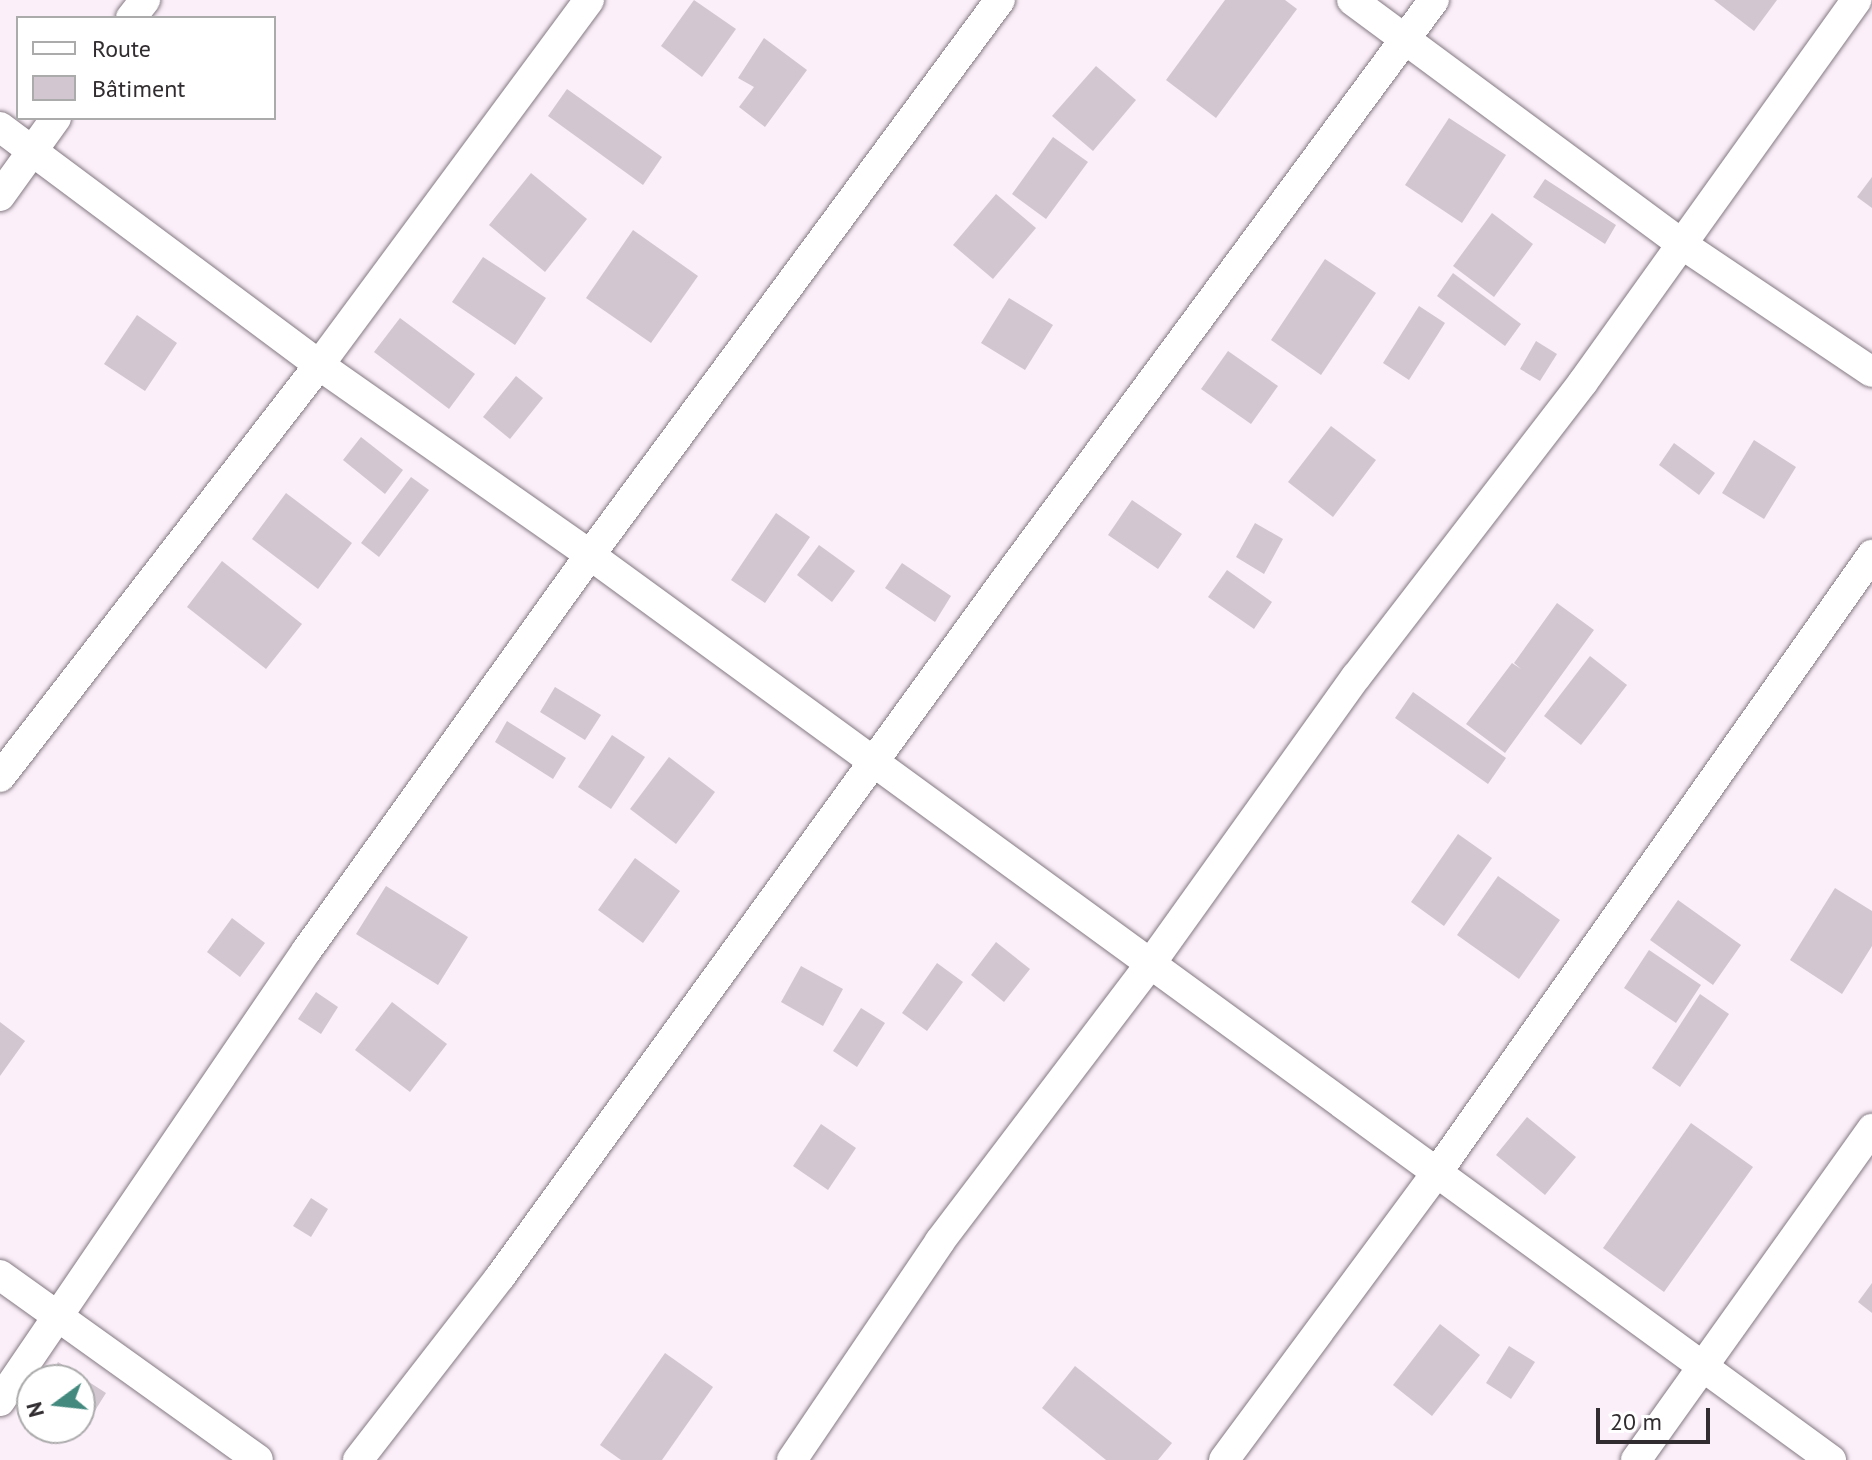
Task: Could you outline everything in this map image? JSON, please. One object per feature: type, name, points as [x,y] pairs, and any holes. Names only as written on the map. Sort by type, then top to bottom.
[{"type":"street","points":[[133,16],[145,0]]},
{"type":"street","points":[[0,777],[319,365],[589,0]]},
{"type":"street","points":[[0,1401],[60,1318],[307,950],[590,555],[1000,0]]},
{"type":"street","points":[[1352,0],[1680,243],[1872,372]]},
{"type":"street","points":[[358,1460],[500,1277],[1434,0]]},
{"type":"street","points":[[792,1460],[940,1241],[1151,963],[1356,677],[1583,382],[1856,0]]},
{"type":"street","points":[[0,196],[54,120]]},
{"type":"street","points":[[0,127],[319,365],[590,555],[1831,1460]]},
{"type":"street","points":[[1224,1460],[1438,1171],[1872,555]]},
{"type":"street","points":[[1636,1460],[1872,1129]]},
{"type":"street","points":[[0,1275],[258,1460]]},
{"type":"building","points":[[694,0],[736,29],[702,77],[661,46]]},
{"type":"building","points":[[1225,0],[1285,0],[1297,9],[1216,118],[1166,80]]},
{"type":"building","points":[[1714,0],[1777,0],[1754,31]]},
{"type":"building","points":[[764,38],[807,70],[765,127],[739,107],[754,87],[738,78]]},
{"type":"building","points":[[1096,66],[1136,100],[1093,151],[1052,116]]},
{"type":"building","points":[[567,89],[662,157],[643,185],[548,116]]},
{"type":"building","points":[[1449,118],[1506,155],[1462,223],[1405,185]]},
{"type":"building","points":[[1053,137],[1088,162],[1046,219],[1012,194]]},
{"type":"building","points":[[531,173],[587,219],[545,272],[489,225]]},
{"type":"building","points":[[1872,177],[1872,208],[1857,197]]},
{"type":"building","points":[[1545,179],[1616,225],[1605,244],[1533,197]]},
{"type":"building","points":[[996,194],[1036,228],[993,279],[953,245]]},
{"type":"building","points":[[1492,213],[1533,244],[1494,297],[1453,266]]},
{"type":"building","points":[[633,230],[698,276],[651,343],[586,298]]},
{"type":"building","points":[[483,257],[546,298],[515,345],[452,302]]},
{"type":"building","points":[[1325,259],[1376,293],[1321,375],[1271,340]]},
{"type":"building","points":[[1453,273],[1521,324],[1505,346],[1437,296]]},
{"type":"building","points":[[1009,298],[1053,325],[1025,370],[981,343]]},
{"type":"building","points":[[1419,306],[1445,323],[1409,380],[1383,363]]},
{"type":"building","points":[[137,315],[177,343],[145,391],[104,364]]},
{"type":"building","points":[[400,318],[475,374],[449,409],[374,352]]},
{"type":"building","points":[[1536,341],[1557,354],[1540,381],[1520,369]]},
{"type":"building","points":[[1228,351],[1278,386],[1251,424],[1201,389]]},
{"type":"building","points":[[516,376],[543,398],[510,439],[483,417]]},
{"type":"building","points":[[1331,426],[1376,460],[1333,517],[1288,482]]},
{"type":"building","points":[[361,437],[403,470],[385,494],[343,460]]},
{"type":"building","points":[[1754,440],[1796,467],[1764,519],[1722,493]]},
{"type":"building","points":[[1674,443],[1715,473],[1699,495],[1659,465]]},
{"type":"building","points":[[411,477],[429,490],[379,557],[361,543]]},
{"type":"building","points":[[286,493],[352,543],[318,589],[252,539]]},
{"type":"building","points":[[1132,500],[1182,534],[1158,569],[1108,535]]},
{"type":"building","points":[[776,513],[810,537],[765,603],[731,580]]},
{"type":"building","points":[[1255,523],[1283,539],[1264,574],[1236,557]]},
{"type":"building","points":[[819,545],[855,571],[832,602],[797,575]]},
{"type":"building","points":[[222,561],[302,624],[266,669],[187,607]]},
{"type":"building","points":[[902,563],[951,596],[935,622],[885,588]]},
{"type":"building","points":[[1227,570],[1272,602],[1254,629],[1208,597]]},
{"type":"building","points":[[1557,603],[1594,630],[1505,753],[1466,724],[1512,663],[1521,669],[1514,663]]},
{"type":"building","points":[[1590,656],[1627,685],[1581,745],[1544,716]]},
{"type":"building","points":[[555,687],[601,715],[585,740],[540,712]]},
{"type":"building","points":[[1413,692],[1506,758],[1488,784],[1395,718]]},
{"type":"building","points":[[507,721],[566,758],[553,779],[495,742]]},
{"type":"building","points":[[612,735],[645,757],[611,809],[578,787]]},
{"type":"building","points":[[669,757],[715,792],[676,844],[630,809]]},
{"type":"building","points":[[1458,834],[1492,858],[1444,926],[1411,902]]},
{"type":"building","points":[[635,858],[680,891],[643,943],[598,910]]},
{"type":"building","points":[[1498,876],[1560,920],[1519,979],[1457,935]]},
{"type":"building","points":[[386,886],[468,937],[438,985],[356,934]]},
{"type":"building","points":[[1835,888],[1872,911],[1872,946],[1842,994],[1790,960]]},
{"type":"building","points":[[1678,900],[1741,945],[1713,985],[1650,940]]},
{"type":"building","points":[[232,918],[265,943],[240,977],[207,952]]},
{"type":"building","points":[[996,942],[1030,969],[1004,1002],[971,975]]},
{"type":"building","points":[[1649,950],[1701,985],[1676,1023],[1624,988]]},
{"type":"building","points":[[937,963],[963,982],[927,1031],[902,1013]]},
{"type":"building","points":[[801,966],[843,989],[823,1026],[781,1002]]},
{"type":"building","points":[[316,992],[338,1007],[321,1034],[298,1019]]},
{"type":"building","points":[[1700,994],[1729,1014],[1680,1087],[1652,1068]]},
{"type":"building","points":[[392,1002],[447,1044],[410,1092],[355,1050]]},
{"type":"building","points":[[861,1008],[885,1023],[857,1067],[833,1051]]},
{"type":"building","points":[[0,1022],[25,1041],[0,1076]]},
{"type":"building","points":[[1527,1117],[1576,1157],[1545,1195],[1496,1155]]},
{"type":"building","points":[[1691,1123],[1753,1167],[1664,1292],[1603,1248]]},
{"type":"building","points":[[821,1124],[856,1148],[828,1190],[793,1166]]},
{"type":"building","points":[[311,1198],[328,1209],[311,1237],[293,1226]]},
{"type":"building","points":[[1872,1283],[1872,1313],[1858,1302]]},
{"type":"building","points":[[1440,1324],[1480,1355],[1432,1416],[1393,1385]]},
{"type":"building","points":[[1509,1346],[1535,1362],[1511,1399],[1486,1383]]},
{"type":"building","points":[[665,1353],[713,1387],[662,1460],[621,1460],[600,1445]]},
{"type":"building","points":[[1075,1366],[1172,1443],[1158,1460],[1106,1460],[1042,1408]]},
{"type":"building","points":[[96,1387],[106,1393],[96,1409]]}]
